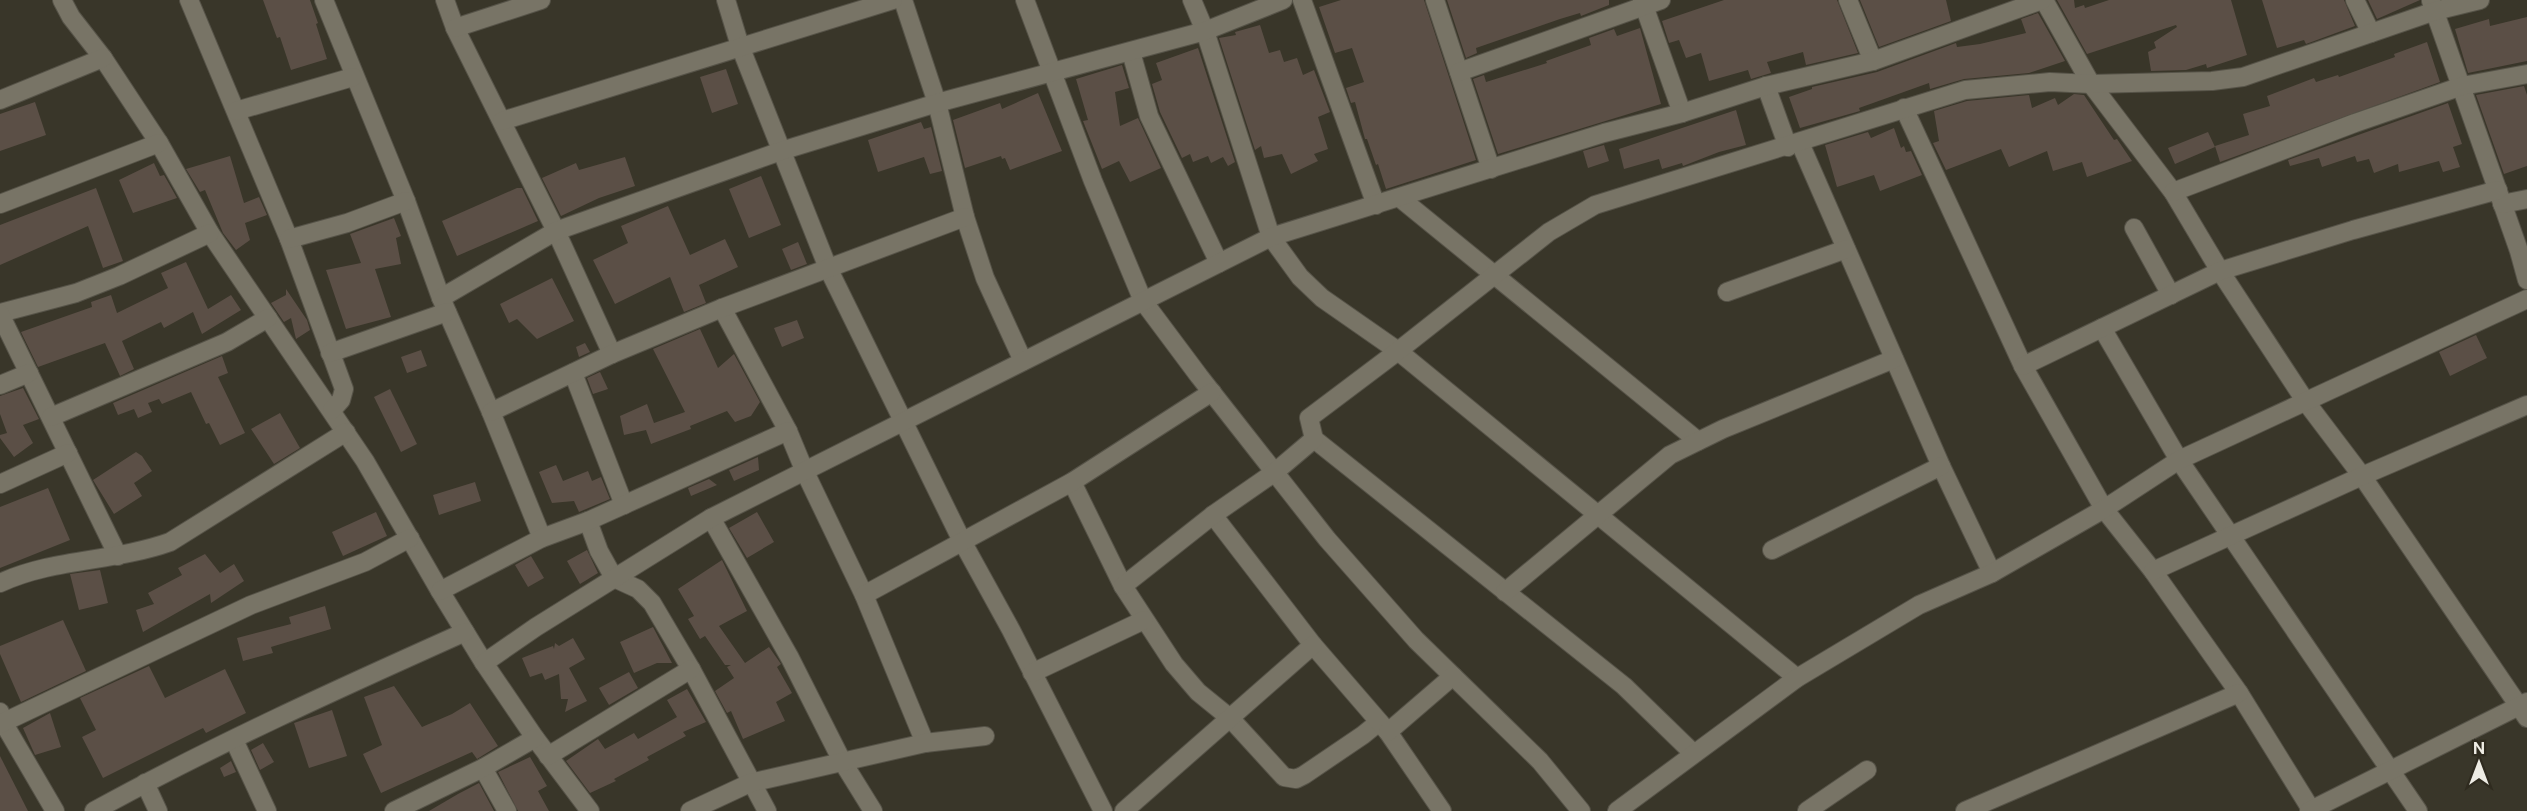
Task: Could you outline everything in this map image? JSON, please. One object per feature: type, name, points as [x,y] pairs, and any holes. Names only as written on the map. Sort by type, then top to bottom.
[{"type":"street","points":[[62,0],[71,17],[103,58],[159,143],[210,233],[332,410],[484,663],[535,738],[590,811]]},
{"type":"street","points":[[189,0],[289,239],[344,389],[341,400],[332,410]]},
{"type":"street","points":[[324,0],[444,305],[491,412],[542,538]]},
{"type":"street","points":[[445,0],[455,28],[556,231],[612,354]]},
{"type":"street","points":[[455,28],[541,0]]},
{"type":"street","points":[[726,0],[740,46],[828,268],[962,541],[1011,630],[1103,811]]},
{"type":"street","points":[[502,121],[893,0]]},
{"type":"street","points":[[903,0],[937,103],[965,217],[984,278],[1023,361]]},
{"type":"street","points":[[1025,0],[1093,182],[1143,301],[1327,539],[1416,640],[1540,761],[1581,811]]},
{"type":"street","points":[[1192,0],[1205,31],[1272,237],[1300,277],[1322,298],[1398,351],[1797,678]]},
{"type":"street","points":[[330,353],[444,305],[556,231],[781,151],[937,103],[1205,31],[1283,0]]},
{"type":"street","points":[[1302,0],[1376,205]]},
{"type":"street","points":[[1435,0],[1491,170]]},
{"type":"street","points":[[1848,0],[1873,61]]},
{"type":"street","points":[[484,663],[711,518],[1272,237],[1766,86],[1873,61],[2043,0],[2091,84],[2173,192],[2220,271],[2306,402],[2362,476],[2524,709],[2391,769],[2311,811],[2239,693],[2153,571],[2104,509],[2023,366],[1904,108]]},
{"type":"street","points":[[2355,0],[2372,33]]},
{"type":"street","points":[[1693,753],[1624,686],[1314,439],[1309,418],[1549,232],[1594,205],[1794,145],[1904,108],[1976,89],[2050,82],[2091,84],[2212,81],[2243,77],[2372,33],[2433,6],[2480,0]]},
{"type":"street","points":[[1459,72],[1649,2],[1682,112]]},
{"type":"street","points":[[2433,6],[2519,251],[2527,280]]},
{"type":"street","points":[[1131,52],[1149,116],[1219,263]]},
{"type":"street","points":[[0,100],[103,58]]},
{"type":"street","points":[[2173,192],[2355,123],[2462,86],[2527,74]]},
{"type":"street","points":[[236,111],[353,77]]},
{"type":"street","points":[[1766,86],[1846,249],[1941,466],[1992,573]]},
{"type":"street","points":[[0,204],[159,143]]},
{"type":"street","points":[[2023,366],[2220,271],[2353,230],[2500,197],[2527,200]]},
{"type":"street","points":[[1400,198],[1698,441]]},
{"type":"street","points":[[289,239],[347,223],[405,201]]},
{"type":"street","points":[[491,412],[612,354],[723,308],[965,217]]},
{"type":"street","points":[[2134,228],[2170,295]]},
{"type":"street","points":[[118,556],[0,313],[76,293],[119,276],[210,233]]},
{"type":"street","points":[[1727,292],[1846,249]]},
{"type":"street","points":[[1617,811],[1797,678],[1919,604],[1992,573],[2104,509],[2179,460],[2527,299]]},
{"type":"street","points":[[723,308],[788,431],[805,472],[864,595],[925,743]]},
{"type":"street","points":[[51,417],[227,342],[268,318]]},
{"type":"street","points":[[2102,328],[2179,460],[2418,811]]},
{"type":"street","points":[[1505,592],[1670,455],[1698,441],[1894,359]]},
{"type":"street","points":[[0,385],[29,373]]},
{"type":"street","points":[[573,373],[624,505]]},
{"type":"street","points":[[864,595],[1071,482],[1212,392]]},
{"type":"street","points":[[2153,571],[2230,534],[2527,405]]},
{"type":"street","points":[[440,591],[542,538],[588,521],[788,431]]},
{"type":"street","points":[[0,583],[20,574],[56,564],[118,556],[148,550],[170,542],[346,432]]},
{"type":"street","points":[[1123,586],[1213,515],[1275,472],[1314,439]]},
{"type":"street","points":[[0,484],[68,453]]},
{"type":"street","points":[[1772,550],[1941,466]]},
{"type":"street","points":[[1071,482],[1123,586],[1174,664],[1198,692],[1230,718],[1279,773],[1288,778],[1304,775],[1363,735],[1383,727],[1453,676]]},
{"type":"street","points":[[1213,515],[1313,645],[1383,727],[1442,811]]},
{"type":"street","points":[[711,518],[790,658],[842,761],[873,811]]},
{"type":"street","points":[[588,521],[599,551],[614,578],[638,590],[652,603],[692,669],[750,783],[767,811]]},
{"type":"street","points":[[56,811],[1,719],[251,605],[365,562],[410,538]]},
{"type":"street","points":[[1032,673],[1144,620]]},
{"type":"street","points":[[94,811],[145,783],[234,740],[465,632]]},
{"type":"street","points":[[1124,811],[1313,645]]},
{"type":"street","points":[[549,756],[692,669]]},
{"type":"street","points":[[1965,811],[2239,693]]},
{"type":"street","points":[[690,811],[750,783],[925,743],[985,736]]},
{"type":"street","points":[[394,811],[483,768],[535,738]]},
{"type":"street","points":[[234,740],[267,811]]},
{"type":"street","points":[[483,768],[507,811]]},
{"type":"street","points":[[1808,811],[1867,770]]},
{"type":"street","points":[[145,783],[158,811]]},
{"type":"building","points":[[263,0],[310,0],[327,59],[291,70],[280,37],[277,38]]},
{"type":"building","points":[[1341,0],[1424,0],[1476,160],[1386,189],[1378,164],[1376,165],[1367,139],[1365,139],[1355,102],[1351,103],[1346,88],[1364,82],[1352,48],[1335,53],[1319,7]]},
{"type":"building","points":[[1447,0],[1609,0],[1609,5],[1581,16],[1580,13],[1560,19],[1476,48],[1477,53],[1466,58]]},
{"type":"building","points":[[1724,0],[1837,0],[1858,53],[1806,65],[1803,52],[1767,62],[1771,73],[1751,79],[1748,70],[1709,81],[1701,53],[1686,58],[1679,40],[1669,43],[1662,21]]},
{"type":"building","points":[[1860,0],[1946,0],[1951,21],[1879,47]]},
{"type":"building","points":[[2057,0],[2074,0],[2075,8],[2084,5],[2085,8],[2109,0],[2231,0],[2247,55],[2207,68],[2206,64],[2186,70],[2151,71],[2148,52],[2156,48],[2154,42],[2177,27],[2176,25],[2087,54]]},
{"type":"building","points":[[2262,0],[2344,0],[2355,26],[2306,44],[2304,40],[2277,48]]},
{"type":"building","points":[[2368,0],[2420,0],[2377,19]]},
{"type":"building","points":[[2038,13],[2065,61],[2029,73],[1964,79],[1930,89],[1929,83],[1859,108],[1860,111],[1800,128],[1789,97],[1812,89],[1812,87],[1877,72],[1956,43],[1957,47],[1980,44],[2026,33],[2021,19]]},
{"type":"building","points":[[2527,17],[2527,61],[2468,73],[2455,29],[2489,19],[2490,26]]},
{"type":"building","points":[[1260,25],[1269,53],[1280,50],[1284,62],[1297,58],[1303,75],[1314,70],[1330,112],[1318,117],[1328,149],[1314,154],[1318,161],[1291,174],[1282,154],[1264,158],[1261,146],[1255,150],[1219,38],[1236,35],[1235,32]]},
{"type":"building","points":[[1640,28],[1661,104],[1498,154],[1473,79],[1484,75],[1486,82],[1547,63],[1546,61],[1591,45],[1589,38],[1614,29],[1617,36]]},
{"type":"building","points":[[2427,42],[2440,82],[2220,162],[2215,146],[2249,135],[2243,114],[2270,106],[2267,96],[2314,78],[2316,82],[2338,75],[2339,77],[2395,57],[2394,54]]},
{"type":"building","points":[[1198,48],[1235,162],[1228,166],[1223,157],[1211,163],[1208,156],[1193,162],[1190,154],[1182,158],[1160,112],[1152,84],[1162,80],[1156,63]]},
{"type":"building","points":[[1122,65],[1129,88],[1115,92],[1120,126],[1138,118],[1161,168],[1130,182],[1119,161],[1102,169],[1083,121],[1088,120],[1076,79]]},
{"type":"building","points":[[726,69],[738,104],[712,113],[700,77]]},
{"type":"building","points":[[2524,86],[2527,95],[2527,166],[2504,174],[2476,95]]},
{"type":"building","points":[[1038,93],[1062,151],[1010,170],[1005,158],[1002,159],[1001,156],[965,168],[953,120],[1000,103],[1002,109]]},
{"type":"building","points":[[2074,94],[2084,95],[2114,140],[2117,139],[2132,161],[2087,177],[2082,162],[2053,171],[2047,151],[2009,167],[2001,149],[1946,170],[1933,143],[1939,141],[1934,111],[1967,101],[2029,95],[2032,108],[2055,98],[2058,105]]},
{"type":"building","points":[[35,102],[46,135],[0,151],[0,114]]},
{"type":"building","points":[[2448,103],[2462,144],[2453,147],[2460,167],[2443,172],[2439,161],[2399,172],[2398,164],[2374,173],[2369,159],[2357,162],[2355,156],[2322,167],[2319,158],[2290,166],[2288,160]]},
{"type":"building","points":[[1736,110],[1746,145],[1719,152],[1683,166],[1682,163],[1662,169],[1659,159],[1624,169],[1619,149]]},
{"type":"building","points":[[921,122],[924,129],[931,127],[942,171],[930,174],[924,157],[878,172],[868,140]]},
{"type":"building","points":[[1894,128],[1901,148],[1904,146],[1906,152],[1911,151],[1922,175],[1880,191],[1874,175],[1837,187],[1825,145],[1868,132],[1871,138]]},
{"type":"building","points":[[2208,132],[2215,147],[2175,164],[2168,148]]},
{"type":"building","points":[[1604,145],[1609,161],[1588,168],[1583,151]]},
{"type":"building","points":[[230,156],[244,203],[259,197],[267,215],[245,223],[250,240],[236,250],[223,233],[205,190],[200,192],[186,169]]},
{"type":"building","points":[[625,157],[635,186],[599,198],[561,216],[542,178],[576,163],[579,170]]},
{"type":"building","points":[[154,163],[160,176],[164,175],[177,198],[133,213],[119,180]]},
{"type":"building","points":[[761,176],[781,225],[749,238],[729,189]]},
{"type":"building","points":[[96,188],[123,261],[103,268],[88,226],[0,265],[0,225]]},
{"type":"building","points":[[517,188],[522,188],[538,221],[457,256],[442,221]]},
{"type":"building","points":[[668,206],[690,255],[725,239],[738,267],[699,285],[706,303],[684,312],[670,277],[615,304],[593,260],[628,243],[621,226]]},
{"type":"building","points":[[394,218],[401,236],[396,238],[401,264],[375,269],[391,317],[346,329],[326,270],[361,263],[350,234]]},
{"type":"building","points":[[798,242],[807,264],[791,270],[782,249]]},
{"type":"building","points":[[186,262],[208,309],[231,295],[241,310],[202,334],[193,312],[164,328],[161,322],[122,341],[134,369],[120,376],[105,343],[38,367],[21,332],[92,307],[91,302],[111,295],[117,313],[168,288],[161,273]]},
{"type":"building","points":[[552,278],[574,321],[537,339],[517,319],[509,323],[500,304]]},
{"type":"building","points":[[286,289],[307,320],[310,330],[296,339],[291,318],[284,322],[271,303],[286,295]]},
{"type":"building","points":[[797,320],[804,338],[782,347],[774,328]]},
{"type":"building","points":[[700,329],[718,368],[734,354],[760,402],[751,416],[735,422],[727,411],[690,426],[691,429],[651,444],[646,430],[624,435],[620,416],[647,404],[654,423],[685,412],[653,349]]},
{"type":"building","points":[[2476,335],[2487,358],[2450,376],[2439,352]]},
{"type":"building","points":[[585,343],[590,352],[579,357],[576,347]]},
{"type":"building","points":[[421,350],[427,366],[407,373],[401,357]]},
{"type":"building","points":[[222,356],[228,373],[218,377],[245,433],[220,445],[209,423],[206,424],[191,392],[162,404],[159,399],[148,403],[152,412],[138,418],[134,409],[118,415],[113,403]]},
{"type":"building","points":[[600,372],[608,389],[593,394],[587,378]]},
{"type":"building","points":[[23,388],[39,419],[23,425],[33,443],[14,457],[0,438],[0,435],[7,433],[0,414],[0,396]]},
{"type":"building","points":[[390,389],[417,444],[401,452],[374,397]]},
{"type":"building","points":[[280,413],[300,448],[274,464],[251,429]]},
{"type":"building","points":[[136,452],[142,456],[152,471],[134,483],[142,496],[114,514],[93,480]]},
{"type":"building","points":[[758,457],[759,470],[734,481],[729,470]]},
{"type":"building","points":[[556,465],[563,481],[588,471],[592,481],[601,477],[610,499],[579,512],[574,501],[552,503],[539,472]]},
{"type":"building","points":[[709,479],[717,485],[691,496],[688,488]]},
{"type":"building","points":[[475,482],[481,501],[439,515],[433,495]]},
{"type":"building","points":[[48,488],[70,540],[0,568],[0,507]]},
{"type":"building","points":[[376,512],[387,536],[343,556],[332,532]]},
{"type":"building","points":[[757,512],[774,542],[747,558],[729,528]]},
{"type":"building","points":[[587,550],[598,573],[580,584],[567,561]]},
{"type":"building","points":[[205,554],[220,573],[234,564],[244,581],[211,603],[210,594],[143,632],[136,610],[154,604],[148,593],[182,575],[178,568]]},
{"type":"building","points":[[531,556],[544,578],[528,587],[515,565]]},
{"type":"building","points":[[722,560],[747,611],[719,626],[745,663],[769,647],[781,664],[777,667],[792,693],[776,702],[785,721],[743,739],[731,711],[727,713],[715,691],[734,678],[727,667],[731,665],[725,665],[705,636],[700,639],[688,619],[694,616],[678,589]]},
{"type":"building","points":[[100,570],[108,603],[79,610],[70,574]]},
{"type":"building","points":[[325,606],[331,629],[271,647],[273,653],[243,661],[237,638],[291,624],[289,617]]},
{"type":"building","points":[[63,620],[86,671],[21,702],[0,654],[0,646]]},
{"type":"building","points":[[653,627],[672,663],[657,663],[634,673],[620,642]]},
{"type":"building","points":[[573,638],[585,659],[569,668],[587,701],[565,712],[568,699],[561,699],[559,674],[545,680],[542,673],[530,677],[522,658],[553,646],[554,649],[555,643],[559,646]]},
{"type":"building","points":[[149,666],[165,698],[225,669],[246,713],[206,733],[203,728],[103,778],[82,737],[96,730],[80,698]]},
{"type":"building","points":[[629,672],[638,688],[609,705],[599,688]]},
{"type":"building","points":[[394,686],[422,727],[470,703],[498,746],[477,759],[472,752],[381,793],[363,754],[382,745],[364,697]]},
{"type":"building","points":[[687,689],[706,722],[683,732],[686,736],[647,757],[649,760],[614,779],[616,781],[590,793],[566,761],[598,739],[605,749],[634,733],[638,739],[677,717],[667,700]]},
{"type":"building","points":[[332,710],[347,756],[309,768],[294,723]]},
{"type":"building","points":[[50,713],[61,747],[35,755],[23,728]]},
{"type":"building","points":[[263,743],[274,762],[260,770],[251,750]]},
{"type":"building","points":[[0,756],[28,811],[0,811]]},
{"type":"building","points":[[530,757],[547,786],[538,791],[549,811],[518,811],[498,772]]},
{"type":"building","points":[[231,761],[236,772],[224,777],[220,768]]},
{"type":"building","points":[[479,783],[494,811],[429,811],[458,794]]}]
